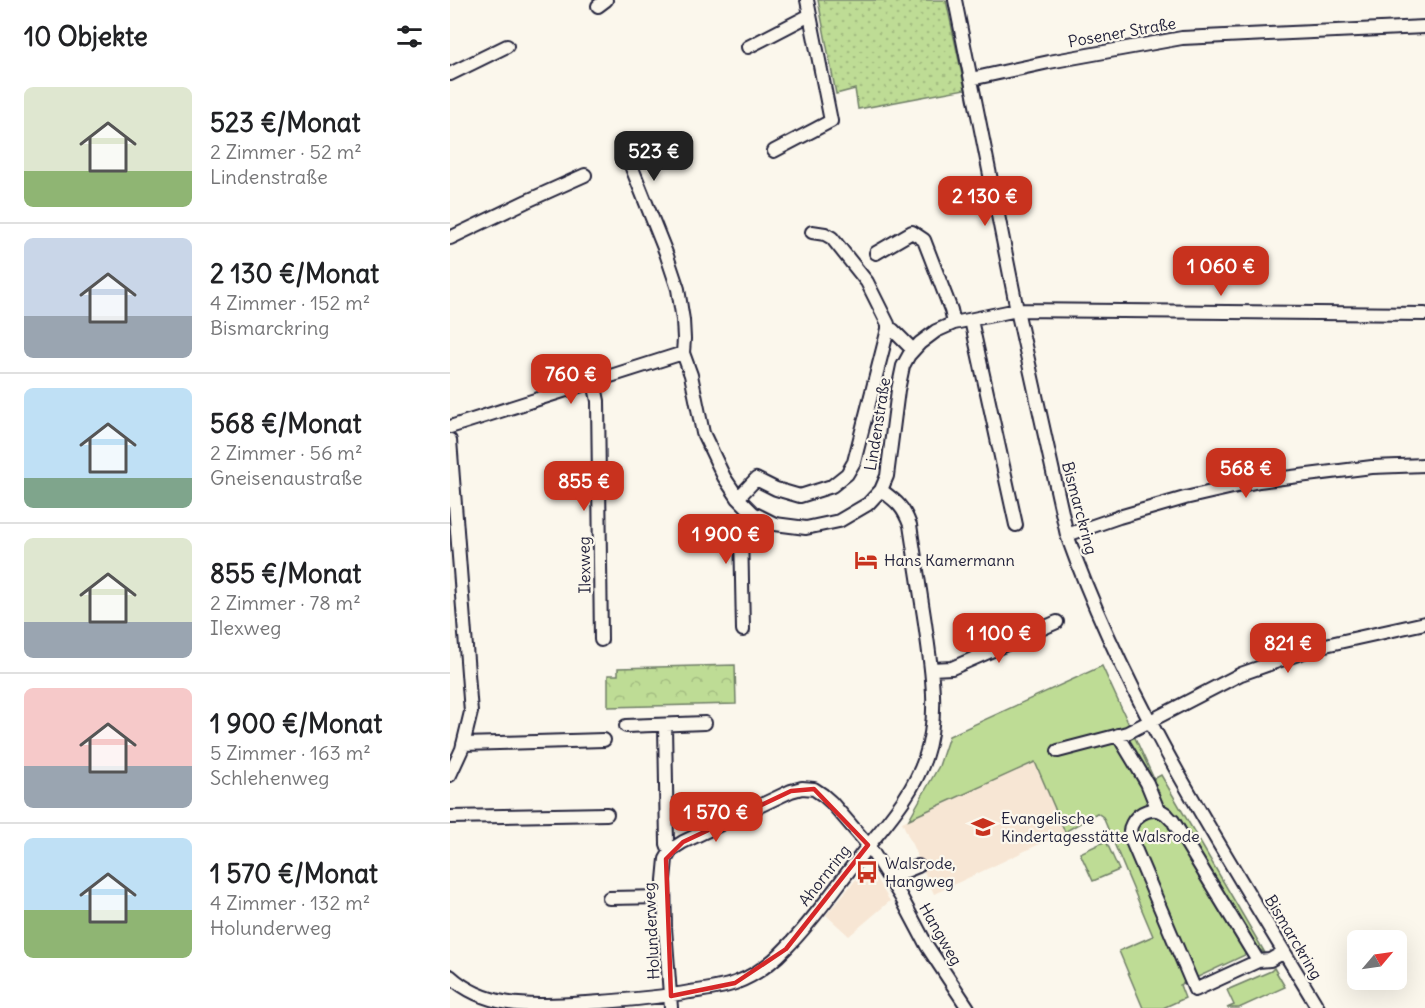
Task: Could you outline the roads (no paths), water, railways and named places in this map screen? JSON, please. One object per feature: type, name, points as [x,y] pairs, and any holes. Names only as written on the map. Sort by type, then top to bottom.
[{"type":"street","points":[[774,151],[831,121],[807,0]]},
{"type":"street","name":"Bismarckring","points":[[955,0],[1017,310],[1067,535],[1096,608],[1150,722],[1216,840],[1318,1008]]},
{"type":"street","points":[[748,47],[810,15]]},
{"type":"street","name":"Posener Straße","points":[[971,79],[1069,58],[1182,38],[1425,27]]},
{"type":"street","points":[[450,74],[507,46]]},
{"type":"street","name":"Lindenstraße","points":[[628,158],[678,289],[683,320],[683,353],[691,375],[703,433],[724,477],[738,498],[753,513],[775,524],[806,528],[839,521],[868,504],[881,490],[887,477],[903,366],[913,350],[936,331],[954,323],[1017,310],[1425,314]]},
{"type":"street","points":[[450,238],[585,175]]},
{"type":"street","points":[[738,498],[756,479],[800,496],[832,486],[847,474],[854,462],[888,324],[867,282],[832,238],[825,234],[812,232]]},
{"type":"street","points":[[876,252],[912,232],[924,240],[954,323]]},
{"type":"street","points":[[971,320],[1016,525]]},
{"type":"street","points":[[888,329],[893,330],[913,350]]},
{"type":"street","points":[[450,427],[683,353]]},
{"type":"street","name":"Ilexweg","points":[[594,382],[598,401],[601,640]]},
{"type":"street","points":[[450,440],[471,712],[464,744],[450,775]]},
{"type":"street","points":[[1067,535],[1141,510],[1259,481],[1372,467],[1425,465]]},
{"type":"street","name":"Ahornring","points":[[450,976],[479,1003],[534,1006],[671,1002],[708,989],[735,983],[761,969],[786,948],[899,807],[914,784],[926,756],[934,711],[931,669],[910,525],[898,502],[881,490]]},
{"type":"street","points":[[743,630],[741,530],[753,513]]},
{"type":"street","points":[[931,669],[952,668],[1057,622]]},
{"type":"street","points":[[1058,751],[1133,730],[1240,674],[1321,646],[1425,623]]},
{"type":"street","points":[[626,726],[705,723]]},
{"type":"street","name":"Holunderweg","points":[[665,725],[667,844],[670,852],[666,859],[664,897],[671,1002]]},
{"type":"street","points":[[1118,735],[1147,783],[1158,810]]},
{"type":"street","points":[[464,744],[604,740]]},
{"type":"street","points":[[670,852],[683,842],[791,791],[802,788],[814,789],[823,795],[868,845]]},
{"type":"street","points":[[1258,961],[1173,821],[1158,810],[1143,812],[1131,825],[1131,839],[1195,990],[1258,961],[1270,960],[1284,952]]},
{"type":"street","points":[[450,817],[607,814]]},
{"type":"street","name":"Hangweg","points":[[868,845],[927,946],[968,1008]]},
{"type":"street","points":[[889,878],[918,866]]},
{"type":"street","points":[[609,898],[664,897]]},
{"type":"place","name":"Hans Kamermann","points":[[866,560]]},
{"type":"place","name":"Evangelische Kindertagesstätte Walsrode","points":[[983,827]]},
{"type":"place","name":"Walsrode, Hangweg","points":[[867,872]]}]
